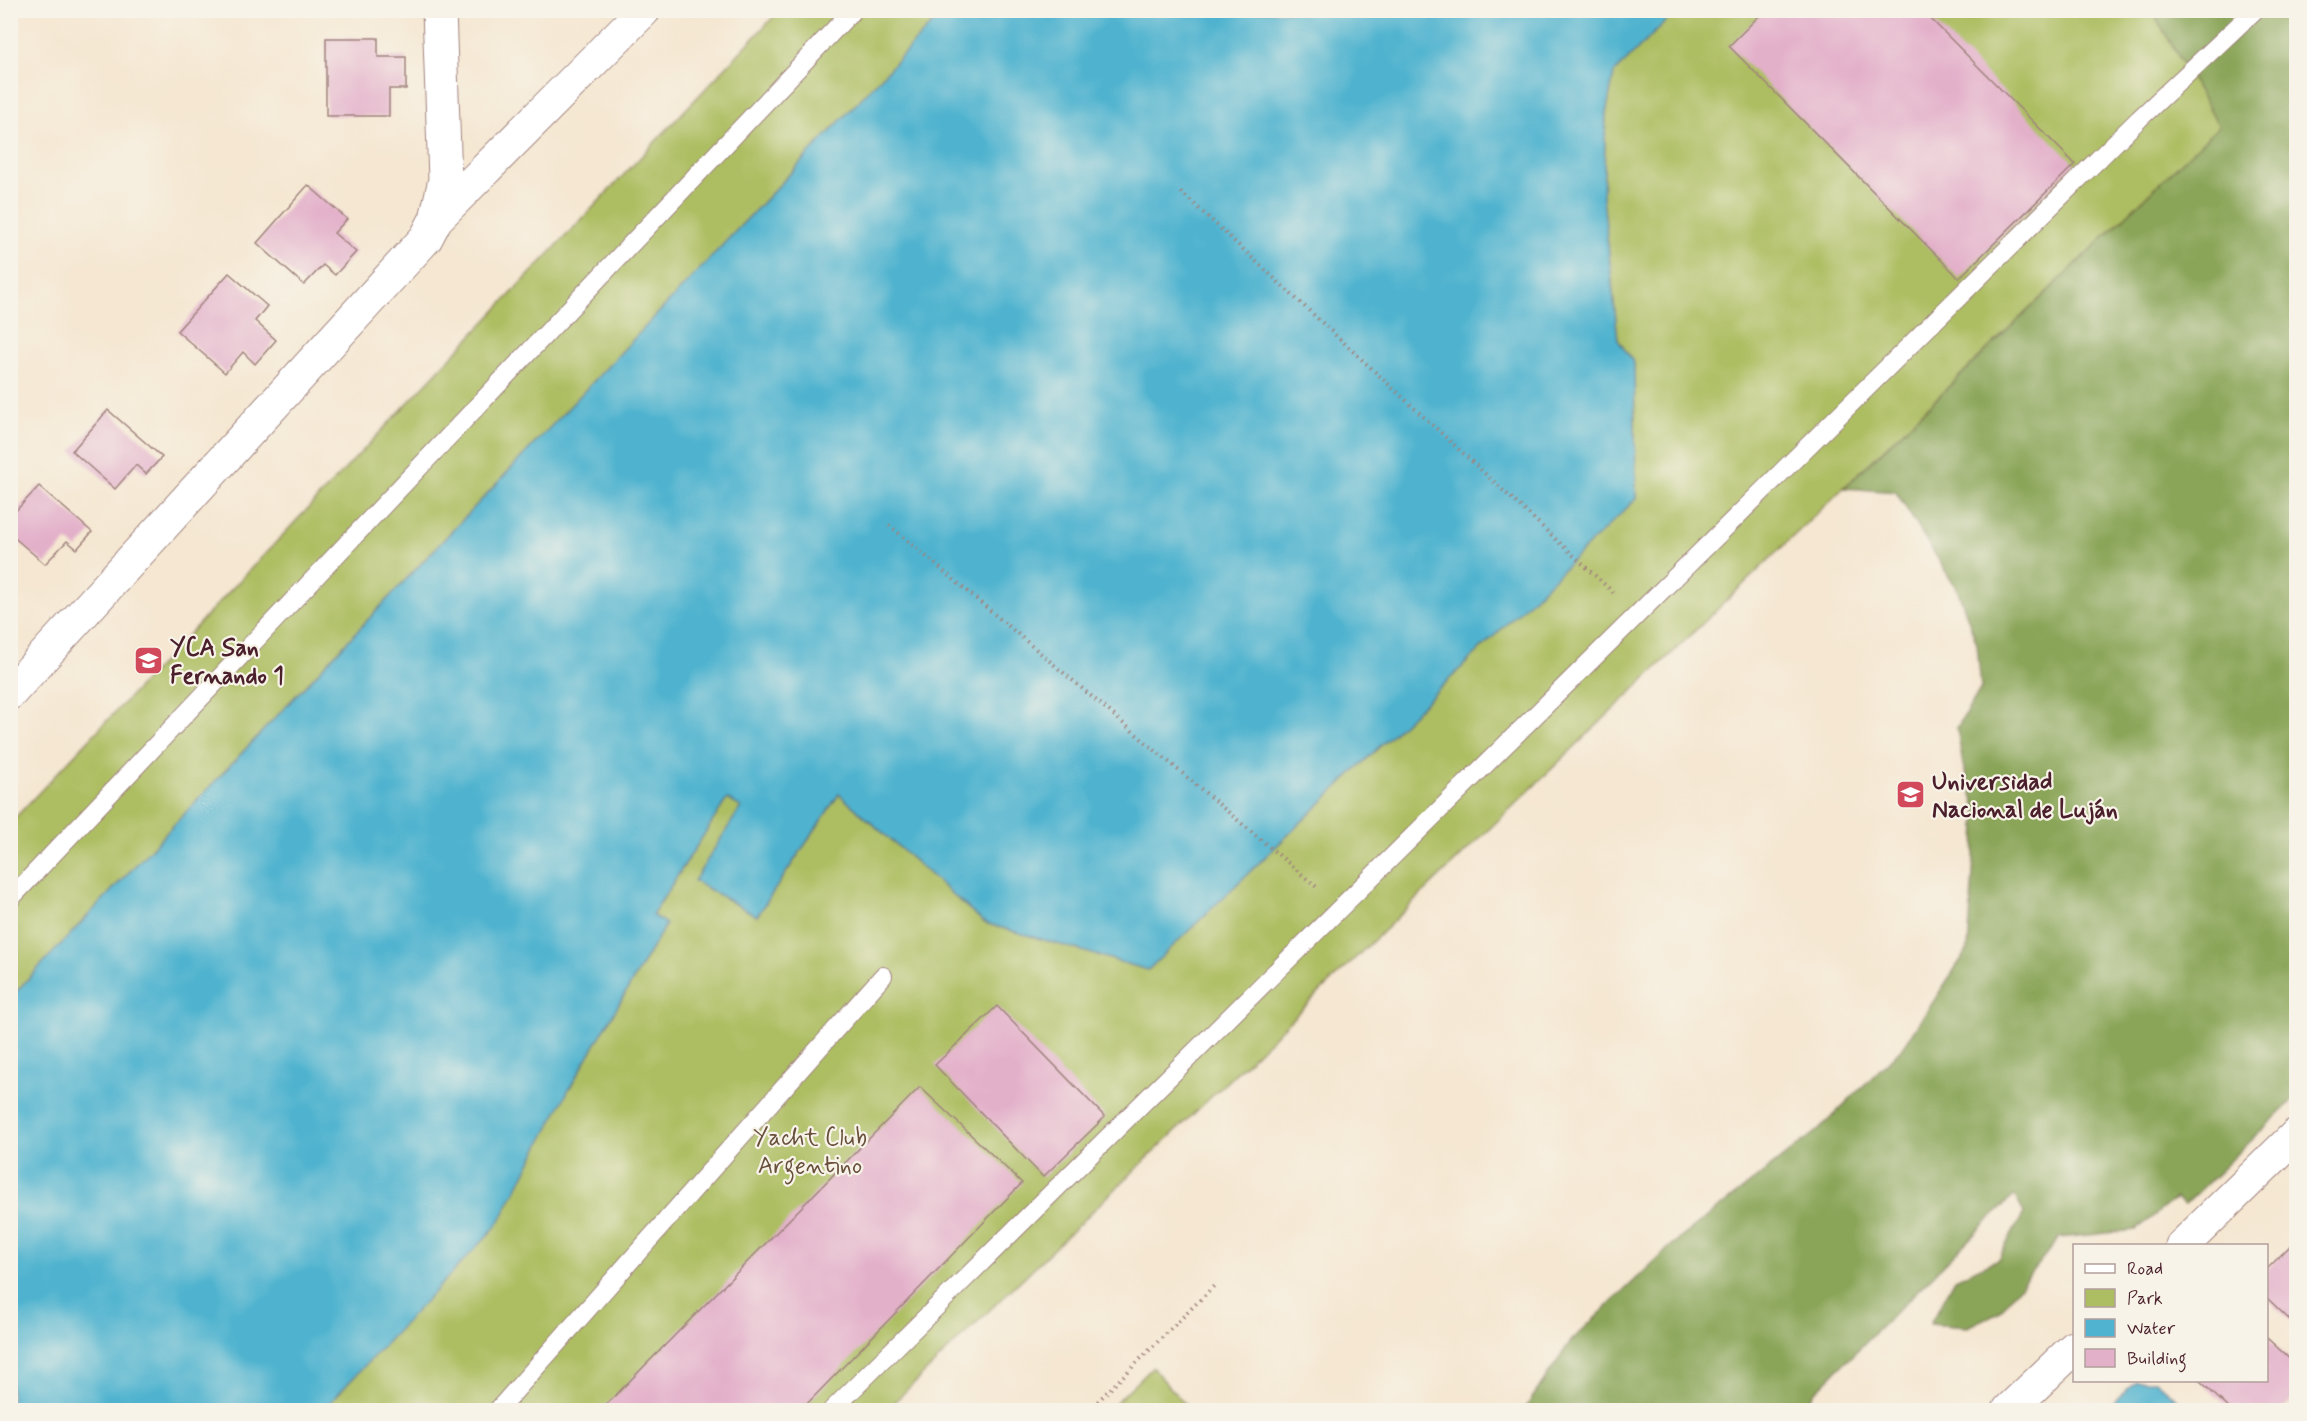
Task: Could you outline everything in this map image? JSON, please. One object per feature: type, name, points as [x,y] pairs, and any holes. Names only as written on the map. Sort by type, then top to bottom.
[{"type":"street","points":[[10,693],[426,238],[436,219],[445,180],[439,10]]},
{"type":"street","points":[[436,219],[644,10]]},
{"type":"street","points":[[2183,1244],[2296,1135]]},
{"type":"street","points":[[2009,1410],[2073,1349]]},
{"type":"lane","points":[[10,899],[853,10]]},
{"type":"lane","points":[[832,1410],[2139,119],[2255,10]]},
{"type":"lane","points":[[498,1410],[883,976]]},
{"type":"path","points":[[1181,192],[1637,615]]},
{"type":"path","points":[[889,525],[1342,908]]},
{"type":"path","points":[[1089,1410],[1215,1285]]},
{"type":"green space","points":[[779,11],[944,11],[11,997],[10,823]]},
{"type":"green space","name":"Yacht Club Argentino","points":[[1676,11],[2296,11],[2296,52],[886,1410],[323,1410],[498,1223],[569,1089],[666,924],[652,916],[727,798],[741,806],[757,916],[839,794],[985,923],[1148,970],[1636,499],[1634,363],[1618,340],[1603,198],[1606,114],[1614,73]]},
{"type":"green space","points":[[2158,11],[2296,11],[2296,1097],[2185,1205],[2176,1198],[2136,1230],[2059,1238],[1999,1312],[1968,1327],[1930,1324],[1955,1279],[1998,1259],[2024,1213],[2014,1195],[1815,1392],[1803,1410],[1524,1410],[1571,1341],[1673,1244],[1818,1130],[1904,1046],[1968,949],[1977,810],[1963,765],[1957,728],[1981,688],[1977,644],[1958,591],[1896,492],[1844,488],[2219,126],[2155,16]]},
{"type":"green space","points":[[1152,1367],[1190,1410],[1108,1410]]},
{"type":"water","points":[[944,11],[1676,11],[1614,73],[1606,114],[1603,198],[1618,340],[1634,363],[1636,499],[1148,970],[985,923],[839,794],[757,916],[694,881],[741,807],[727,799],[652,915],[666,924],[569,1089],[498,1224],[323,1410],[11,1410],[11,997]]},
{"type":"water","points":[[2135,1382],[2156,1382],[2189,1410],[2105,1410]]},
{"type":"building","points":[[1765,10],[1922,10],[2075,164],[1959,278],[1729,46]]},
{"type":"building","points":[[326,38],[378,38],[378,57],[406,57],[406,89],[389,89],[389,116],[326,116]]},
{"type":"building","points":[[308,185],[347,219],[334,233],[356,252],[335,275],[323,265],[304,285],[257,243]]},
{"type":"building","points":[[229,273],[267,306],[255,321],[276,340],[255,364],[243,352],[225,373],[177,331]]},
{"type":"building","points":[[108,410],[162,457],[146,474],[136,465],[115,489],[72,451]]},
{"type":"building","points":[[39,486],[92,532],[77,549],[67,541],[45,564],[10,534],[10,517]]},
{"type":"building","points":[[997,1006],[1105,1117],[1043,1177],[935,1065]]},
{"type":"building","points":[[920,1087],[1022,1183],[801,1410],[601,1410]]},
{"type":"building","points":[[2296,1240],[2296,1326],[2268,1299],[2268,1268]]},
{"type":"building","points":[[2268,1339],[2296,1365],[2296,1395],[2282,1410],[2231,1410],[2201,1382],[2268,1382]]},
{"type":"place","name":"YCA San Fernando 1","points":[[149,661]]},
{"type":"place","name":"Universidad Nacional de Luján","points":[[1911,795]]}]
